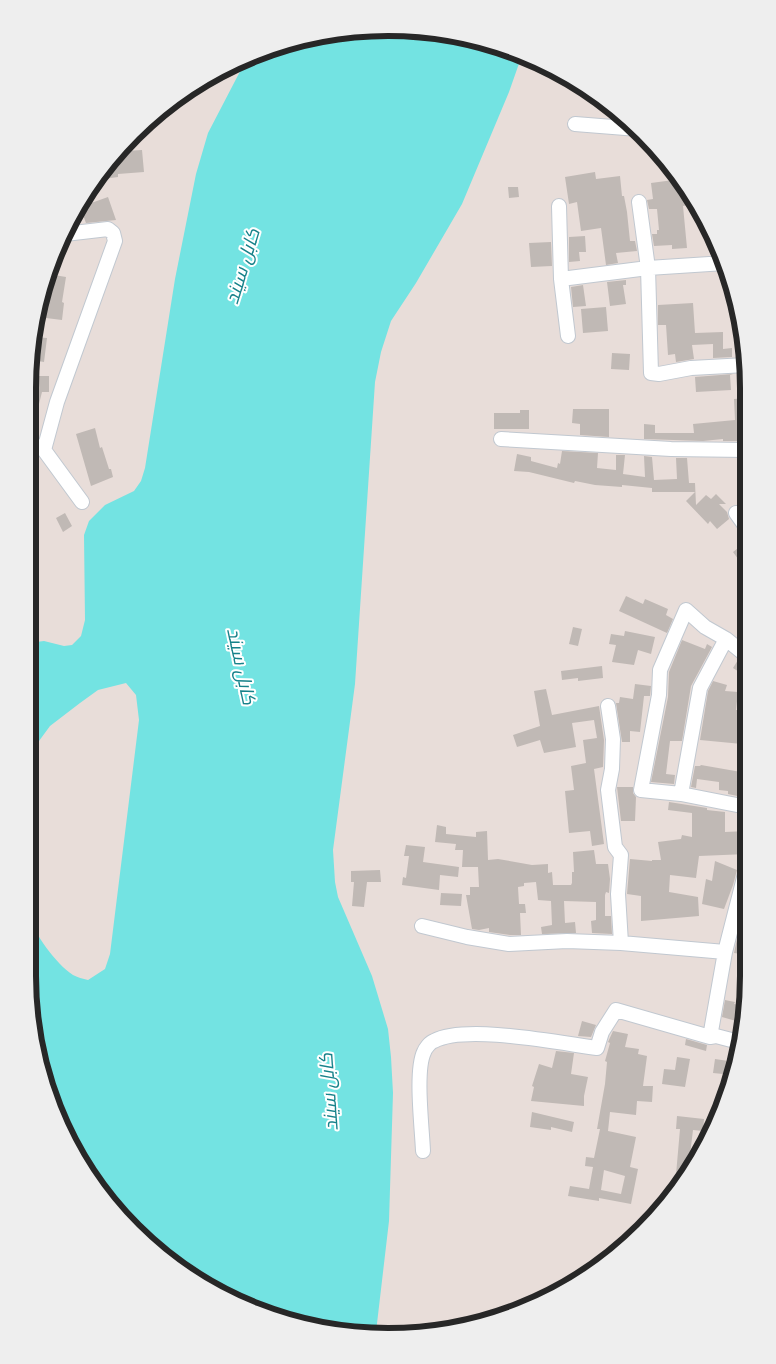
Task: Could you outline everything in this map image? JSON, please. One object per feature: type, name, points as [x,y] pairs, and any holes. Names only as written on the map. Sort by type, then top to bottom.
[{"type":"street","points":[[575,124],[624,128]]},
{"type":"street","points":[[639,202],[648,268],[651,373],[659,374],[691,368],[739,365]]},
{"type":"street","points":[[559,206],[561,279],[568,336]]},
{"type":"street","points":[[44,450],[57,402],[115,241],[113,233],[108,230],[72,233]]},
{"type":"street","points":[[561,279],[648,268],[717,264]]},
{"type":"street","points":[[501,439],[671,449],[740,450]]},
{"type":"street","points":[[36,446],[44,450],[82,502]]},
{"type":"street","points":[[736,513],[740,519]]},
{"type":"street","points":[[740,651],[726,639],[705,627],[686,610],[660,670],[659,695],[641,790],[681,794],[740,806]]},
{"type":"street","points":[[681,794],[700,688],[726,639]]},
{"type":"street","points":[[608,706],[613,739],[612,769],[608,790],[616,847],[621,855],[618,894],[622,943]]},
{"type":"street","points":[[710,1037],[725,952],[740,910]]},
{"type":"street","points":[[422,926],[467,937],[509,944],[567,941],[622,943],[725,952]]},
{"type":"street","points":[[423,1151],[419,1067],[424,1051],[433,1041],[457,1035],[502,1035],[597,1048],[602,1032],[616,1010],[710,1037],[716,1036],[734,1041]]},
{"type":"water","name":"کابل سيند","points":[[388,36],[411,37],[434,39],[479,48],[520,62],[509,92],[462,204],[416,283],[391,321],[381,352],[375,382],[355,684],[333,850],[338,897],[372,976],[388,1029],[391,1057],[393,1093],[389,1221],[377,1328],[319,1321],[297,1316],[253,1301],[212,1281],[174,1255],[139,1225],[109,1190],[83,1152],[73,1132],[63,1111],[48,1067],[39,1022],[36,933],[59,963],[73,975],[80,978],[88,980],[105,969],[110,954],[139,720],[136,695],[126,683],[98,690],[50,726],[36,745],[36,642],[44,641],[64,646],[72,645],[81,636],[85,620],[84,535],[89,521],[105,505],[134,491],[141,481],[145,468],[175,279],[196,174],[208,133],[242,68],[297,48],[342,39]]},
{"type":"building","points":[[142,150],[144,172],[118,174],[118,177],[106,179],[129,151]]},
{"type":"building","points":[[595,172],[596,179],[620,176],[630,241],[635,241],[637,251],[616,253],[618,263],[606,265],[601,228],[581,231],[577,202],[569,204],[565,177]]},
{"type":"building","points":[[671,180],[687,203],[687,205],[683,206],[687,248],[672,249],[672,245],[654,246],[652,234],[657,234],[657,230],[659,230],[657,209],[649,209],[647,200],[653,199],[651,183]]},
{"type":"building","points":[[508,187],[518,187],[519,197],[509,198]]},
{"type":"building","points":[[108,197],[116,220],[86,223],[82,213],[88,204]]},
{"type":"building","points":[[585,236],[586,252],[579,252],[580,261],[569,262],[569,237]]},
{"type":"building","points":[[551,242],[552,266],[531,267],[529,243]]},
{"type":"building","points":[[55,275],[66,277],[62,302],[64,303],[62,320],[43,318]]},
{"type":"building","points":[[626,280],[626,285],[623,285],[626,304],[610,306],[607,282]]},
{"type":"building","points":[[583,285],[586,306],[573,307],[571,287]]},
{"type":"building","points":[[693,303],[695,333],[723,332],[723,349],[732,348],[732,357],[713,358],[713,344],[692,345],[694,359],[676,362],[675,354],[668,355],[666,325],[658,325],[658,305]]},
{"type":"building","points":[[606,307],[608,331],[583,333],[581,309]]},
{"type":"building","points":[[40,337],[47,338],[44,362],[37,361]]},
{"type":"building","points":[[612,353],[630,354],[629,370],[611,369]]},
{"type":"building","points":[[733,374],[730,375],[731,390],[696,392],[695,377]]},
{"type":"building","points":[[37,376],[49,376],[49,392],[42,392],[36,416]]},
{"type":"building","points":[[740,398],[740,441],[723,441],[723,439],[703,441],[644,439],[644,424],[655,425],[655,433],[694,433],[693,424],[735,420],[734,399]]},
{"type":"building","points":[[573,409],[609,409],[609,437],[580,435],[580,424],[572,423]]},
{"type":"building","points":[[520,410],[529,410],[529,429],[494,429],[494,413],[520,413]]},
{"type":"building","points":[[95,428],[100,448],[102,447],[113,477],[91,486],[76,434]]},
{"type":"building","points":[[562,451],[598,453],[597,468],[616,470],[616,455],[625,455],[623,474],[645,477],[644,456],[652,457],[654,480],[677,479],[676,458],[687,458],[689,483],[695,483],[696,505],[706,495],[711,499],[716,494],[726,504],[719,504],[727,512],[729,519],[717,529],[710,521],[708,524],[686,501],[695,492],[652,492],[652,488],[595,485],[575,481],[574,483],[529,472],[514,471],[517,454],[531,457],[531,461],[557,468],[558,463],[560,464]]},
{"type":"building","points":[[65,513],[72,526],[63,532],[56,518]]},
{"type":"building","points":[[740,547],[740,562],[733,552]]},
{"type":"building","points":[[626,596],[643,604],[645,599],[668,609],[666,615],[673,619],[667,633],[619,611]]},
{"type":"building","points":[[573,627],[582,629],[578,646],[569,644]]},
{"type":"building","points":[[625,631],[655,637],[651,654],[638,650],[634,665],[612,662],[616,645],[609,644],[611,634],[624,636]]},
{"type":"building","points":[[682,640],[705,649],[707,644],[712,647],[691,686],[682,741],[670,741],[666,774],[675,775],[674,784],[651,782],[668,697],[669,672]]},
{"type":"building","points":[[738,660],[740,661],[740,672],[733,668]]},
{"type":"building","points":[[602,666],[603,678],[578,681],[578,678],[562,680],[561,671]]},
{"type":"building","points":[[713,681],[727,685],[725,691],[738,692],[736,710],[738,710],[740,717],[740,744],[700,740],[708,691]]},
{"type":"building","points":[[635,684],[651,686],[650,696],[644,696],[640,732],[630,731],[630,742],[622,742],[616,703],[619,703],[620,697],[633,699]]},
{"type":"building","points":[[546,689],[552,715],[599,706],[604,740],[603,767],[594,769],[604,844],[592,846],[590,831],[569,833],[565,791],[574,790],[571,766],[586,763],[583,740],[597,738],[594,720],[572,723],[576,747],[544,753],[540,740],[517,747],[513,735],[540,726],[534,691]]},
{"type":"building","points":[[695,766],[740,772],[740,797],[728,794],[728,791],[719,790],[719,782],[697,779],[696,788],[691,787]]},
{"type":"building","points":[[617,787],[633,787],[633,793],[636,797],[635,821],[621,821]]},
{"type":"building","points":[[669,802],[725,812],[725,832],[740,831],[740,854],[699,856],[696,878],[670,875],[669,892],[698,897],[699,916],[641,921],[641,896],[627,894],[630,859],[661,860],[658,842],[681,839],[682,835],[692,837],[692,813],[668,810]]},
{"type":"building","points":[[437,825],[446,827],[446,834],[476,837],[476,832],[487,831],[488,860],[498,859],[532,865],[548,864],[548,873],[552,872],[553,885],[571,885],[572,872],[574,872],[573,852],[594,850],[596,864],[608,864],[610,879],[609,893],[606,892],[605,895],[605,916],[611,916],[612,934],[592,933],[591,921],[596,920],[596,902],[564,901],[565,923],[575,922],[576,933],[542,934],[541,927],[552,925],[551,901],[538,900],[536,882],[524,883],[524,886],[518,887],[519,904],[525,904],[526,913],[520,913],[521,935],[489,932],[489,928],[472,929],[466,895],[470,895],[470,887],[479,887],[478,867],[462,867],[463,850],[455,850],[456,844],[435,842]]},
{"type":"building","points":[[406,845],[425,847],[423,862],[459,867],[458,877],[440,875],[439,890],[402,885],[403,877],[406,878],[409,856],[404,856]]},
{"type":"building","points":[[715,861],[737,870],[724,909],[702,904],[706,879],[712,881]]},
{"type":"building","points":[[380,870],[381,882],[367,882],[364,907],[352,906],[354,882],[351,882],[351,871]]},
{"type":"building","points":[[441,893],[462,894],[461,906],[440,905]]},
{"type":"building","points":[[737,939],[740,939],[740,954],[734,953]]},
{"type":"building","points":[[725,1000],[738,1005],[737,1021],[722,1017]]},
{"type":"building","points":[[582,1021],[596,1025],[591,1037],[578,1036]]},
{"type":"building","points":[[613,1031],[628,1034],[625,1047],[639,1049],[638,1054],[647,1056],[643,1086],[653,1086],[652,1102],[637,1101],[636,1115],[610,1112],[608,1131],[636,1137],[630,1167],[638,1169],[631,1204],[599,1198],[599,1201],[568,1196],[570,1186],[589,1189],[593,1167],[585,1166],[586,1157],[594,1158],[600,1129],[597,1129],[605,1084],[607,1062],[605,1061],[610,1043],[608,1042]],"holes":[[[604,1170],[625,1176],[621,1194],[601,1190]]]},
{"type":"building","points":[[686,1039],[707,1045],[706,1051],[685,1045]]},
{"type":"building","points":[[556,1051],[574,1053],[571,1074],[588,1077],[584,1106],[531,1101],[534,1087],[532,1086],[539,1064],[552,1068]]},
{"type":"building","points":[[677,1057],[690,1059],[685,1087],[662,1084],[664,1069],[675,1070]]},
{"type":"building","points":[[715,1059],[729,1061],[726,1074],[713,1073]]},
{"type":"building","points":[[532,1112],[574,1122],[572,1132],[551,1127],[551,1130],[530,1127]]},
{"type":"building","points":[[677,1116],[704,1119],[703,1131],[693,1130],[690,1157],[676,1177],[680,1129],[676,1129]]}]
